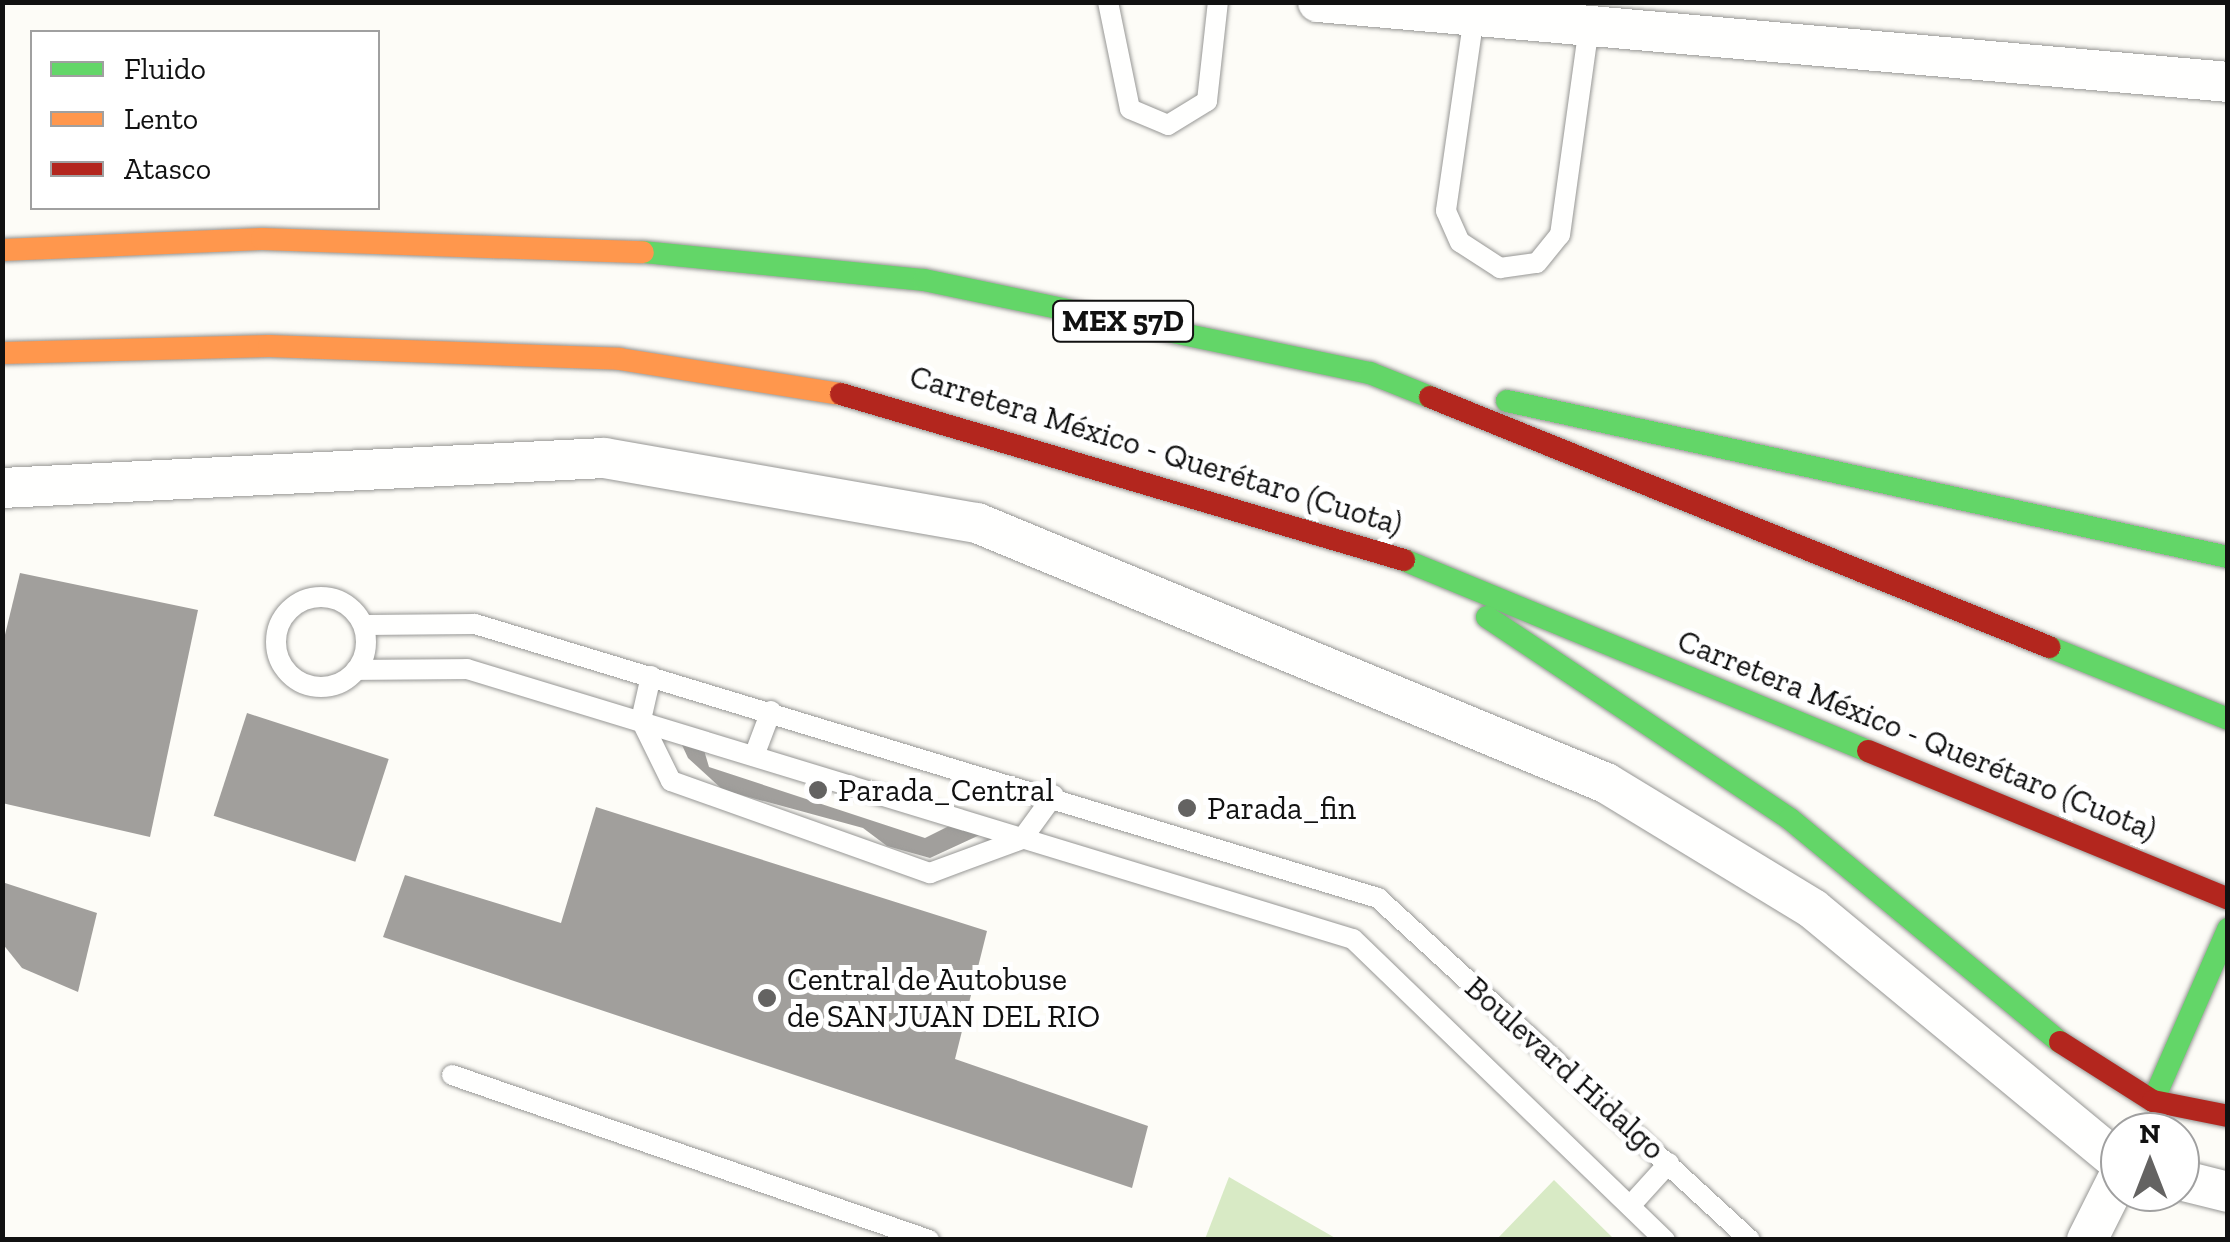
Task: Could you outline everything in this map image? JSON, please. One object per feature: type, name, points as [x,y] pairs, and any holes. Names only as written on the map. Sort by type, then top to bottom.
[{"type":"main road","name":"MEX 57D","points":[[2,250],[262,239],[630,251],[924,280],[1370,373],[2228,719]]},
{"type":"main road","name":"Carretera México - Querétaro (Cuota)","points":[[2,353],[269,346],[620,359],[892,402],[1407,561],[2228,899]]},
{"type":"main road","points":[[1370,373],[2228,556]]},
{"type":"main road","points":[[1407,561],[1790,819],[2141,1112]]},
{"type":"main road","points":[[2148,1112],[2228,929]]},
{"type":"main road","points":[[2200,1116],[2228,1116]]},
{"type":"street","points":[[1318,2],[2228,82]]},
{"type":"street","points":[[2,488],[604,458],[977,523],[1606,784],[1812,908],[2100,1147]]},
{"type":"street","points":[[2200,1185],[2228,1192]]},
{"type":"street","points":[[2087,1240],[2101,1212]]},
{"type":"lane","points":[[1108,2],[1130,109],[1168,125],[1208,101],[1218,2]]},
{"type":"lane","points":[[1474,16],[1446,211],[1460,242],[1500,268],[1536,263],[1560,235],[1589,26]]},
{"type":"lane","points":[[366,625],[356,670],[338,686],[298,684],[273,650],[285,611],[323,596],[366,625],[475,624],[1054,795],[1022,839],[930,873],[671,781],[640,720],[651,676]]},
{"type":"lane","points":[[356,670],[467,668],[1022,839]]},
{"type":"lane","points":[[754,756],[770,711]]},
{"type":"lane","name":"Boulevard Hidalgo","points":[[1054,795],[1378,898],[1750,1240]]},
{"type":"lane","name":"Boulevard Hidalgo","points":[[1022,839],[1353,939],[1665,1240]]},
{"type":"lane","points":[[452,1075],[929,1240]]},
{"type":"lane","points":[[1630,1206],[1669,1163]]},
{"type":"green space","points":[[1229,1177],[1337,1239],[1205,1239]]},
{"type":"green space","points":[[1554,1180],[1614,1239],[1497,1239]]},
{"type":"building","points":[[20,573],[198,610],[150,837],[2,803],[2,647]]},
{"type":"building","points":[[247,713],[389,759],[355,862],[214,816]]},
{"type":"building","points":[[676,732],[701,740],[709,767],[925,838],[959,821],[984,833],[930,858],[887,846],[863,828],[723,790],[688,758]]},
{"type":"building","name":"Central de Autobuse de SAN JUAN DEL RIO","points":[[596,807],[987,931],[955,1059],[1148,1126],[1132,1188],[383,937],[405,875],[561,923]]},
{"type":"building","points":[[2,882],[97,913],[78,992],[22,968],[2,943]]},
{"type":"traffic: fast","points":[[643,252],[924,280],[1370,373],[1430,397]]},
{"type":"traffic: fast","points":[[1507,401],[2228,557]]},
{"type":"traffic: fast","points":[[1404,560],[1868,751]]},
{"type":"traffic: fast","points":[[1487,617],[1790,819],[2060,1042]]},
{"type":"traffic: fast","points":[[2049,647],[2228,719]]},
{"type":"traffic: fast","points":[[2153,1101],[2228,929]]},
{"type":"traffic: slow","points":[[2,250],[262,239],[643,252]]},
{"type":"traffic: slow","points":[[2,353],[269,346],[620,359],[841,394]]},
{"type":"traffic: jam","points":[[841,394],[1404,560]]},
{"type":"traffic: jam","points":[[1430,397],[2049,647]]},
{"type":"traffic: jam","points":[[1868,751],[2228,899]]},
{"type":"traffic: jam","points":[[2060,1042],[2153,1101],[2228,1116]]},
{"type":"place","name":"Parada_Central","points":[[818,790]]},
{"type":"place","name":"Parada_fin","points":[[1187,808]]},
{"type":"place","name":"Central de Autobuse de SAN JUAN DEL RIO","points":[[767,998]]}]
